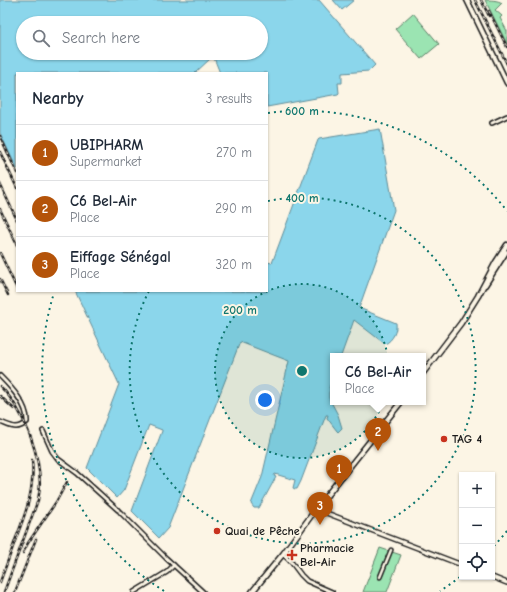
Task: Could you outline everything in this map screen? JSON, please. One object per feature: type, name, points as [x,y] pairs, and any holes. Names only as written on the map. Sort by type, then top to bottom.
[{"type":"street","points":[[467,0],[507,83]]},
{"type":"street","points":[[492,123],[507,116]]},
{"type":"street","points":[[478,296],[507,241]]},
{"type":"street","points":[[496,262],[507,245]]},
{"type":"street","points":[[426,369],[461,323],[507,250]]},
{"type":"street","points":[[0,376],[15,392],[26,410],[27,416],[27,422],[20,427],[13,428],[0,422]]},
{"type":"street","points":[[252,592],[399,405]]},
{"type":"street","points":[[43,431],[52,451],[58,459],[77,473],[119,511],[203,592]]},
{"type":"street","points":[[316,509],[459,565]]},
{"type":"street","points":[[380,577],[391,550]]},
{"type":"street","points":[[283,554],[307,581],[332,592]]},
{"type":"street","points":[[134,592],[167,572],[174,565]]},
{"type":"street","points":[[495,578],[507,583]]},
{"type":"green space","points":[[485,0],[502,3],[495,10],[502,16],[500,18],[507,31],[507,44]]},
{"type":"green space","points":[[413,13],[439,44],[421,59],[395,29]]},
{"type":"green space","points":[[380,548],[401,555],[387,592],[363,592]]},
{"type":"water","points":[[0,0],[319,0],[375,65],[369,71],[342,73],[342,83],[338,83],[338,94],[268,107],[268,72],[220,72],[215,60],[268,60],[268,16],[16,16],[16,60],[209,60],[196,72],[16,72],[16,167],[0,133]]},
{"type":"water","points":[[333,0],[354,0],[342,10]]},
{"type":"water","points":[[380,129],[394,210],[359,308],[396,323],[394,335],[385,344],[354,320],[342,353],[330,353],[330,405],[333,405],[338,415],[342,428],[338,432],[327,418],[328,415],[326,415],[297,489],[293,488],[295,480],[275,474],[274,476],[276,477],[259,508],[254,508],[251,504],[262,477],[289,361],[240,342],[168,528],[159,538],[132,511],[162,430],[149,425],[124,490],[117,498],[87,468],[119,384],[75,292],[268,292],[268,262],[272,263],[319,139]]},
{"type":"railway","points":[[475,0],[507,64]]},
{"type":"railway","points":[[481,0],[489,16]]},
{"type":"railway","points":[[489,11],[507,47]]},
{"type":"railway","points":[[0,136],[16,171]]},
{"type":"railway","points":[[0,152],[16,186]]},
{"type":"railway","points":[[0,184],[16,218]]},
{"type":"railway","points":[[0,209],[16,243]]},
{"type":"railway","points":[[0,253],[16,287]]},
{"type":"railway","points":[[0,279],[8,295]]},
{"type":"railway","points":[[0,386],[18,409],[25,424],[36,455],[40,486],[38,500],[4,592]]},
{"type":"railway","points":[[0,396],[14,409]]},
{"type":"railway","points":[[0,582],[29,500],[33,470],[32,460]]},
{"type":"railway","points":[[23,553],[67,482]]},
{"type":"railway","points":[[15,592],[36,539]]},
{"type":"place","name":"TAG 4","points":[[444,439]]},
{"type":"place","name":"C6 Bel-Air","points":[[378,451]]},
{"type":"place","name":"UBIPHARM","points":[[339,488]]},
{"type":"place","name":"Eiffage Sénégal","points":[[320,525]]},
{"type":"place","name":"Quai de Pêche","points":[[217,531]]},
{"type":"place","name":"Pharmacie Bel-Air","points":[[292,555]]}]
